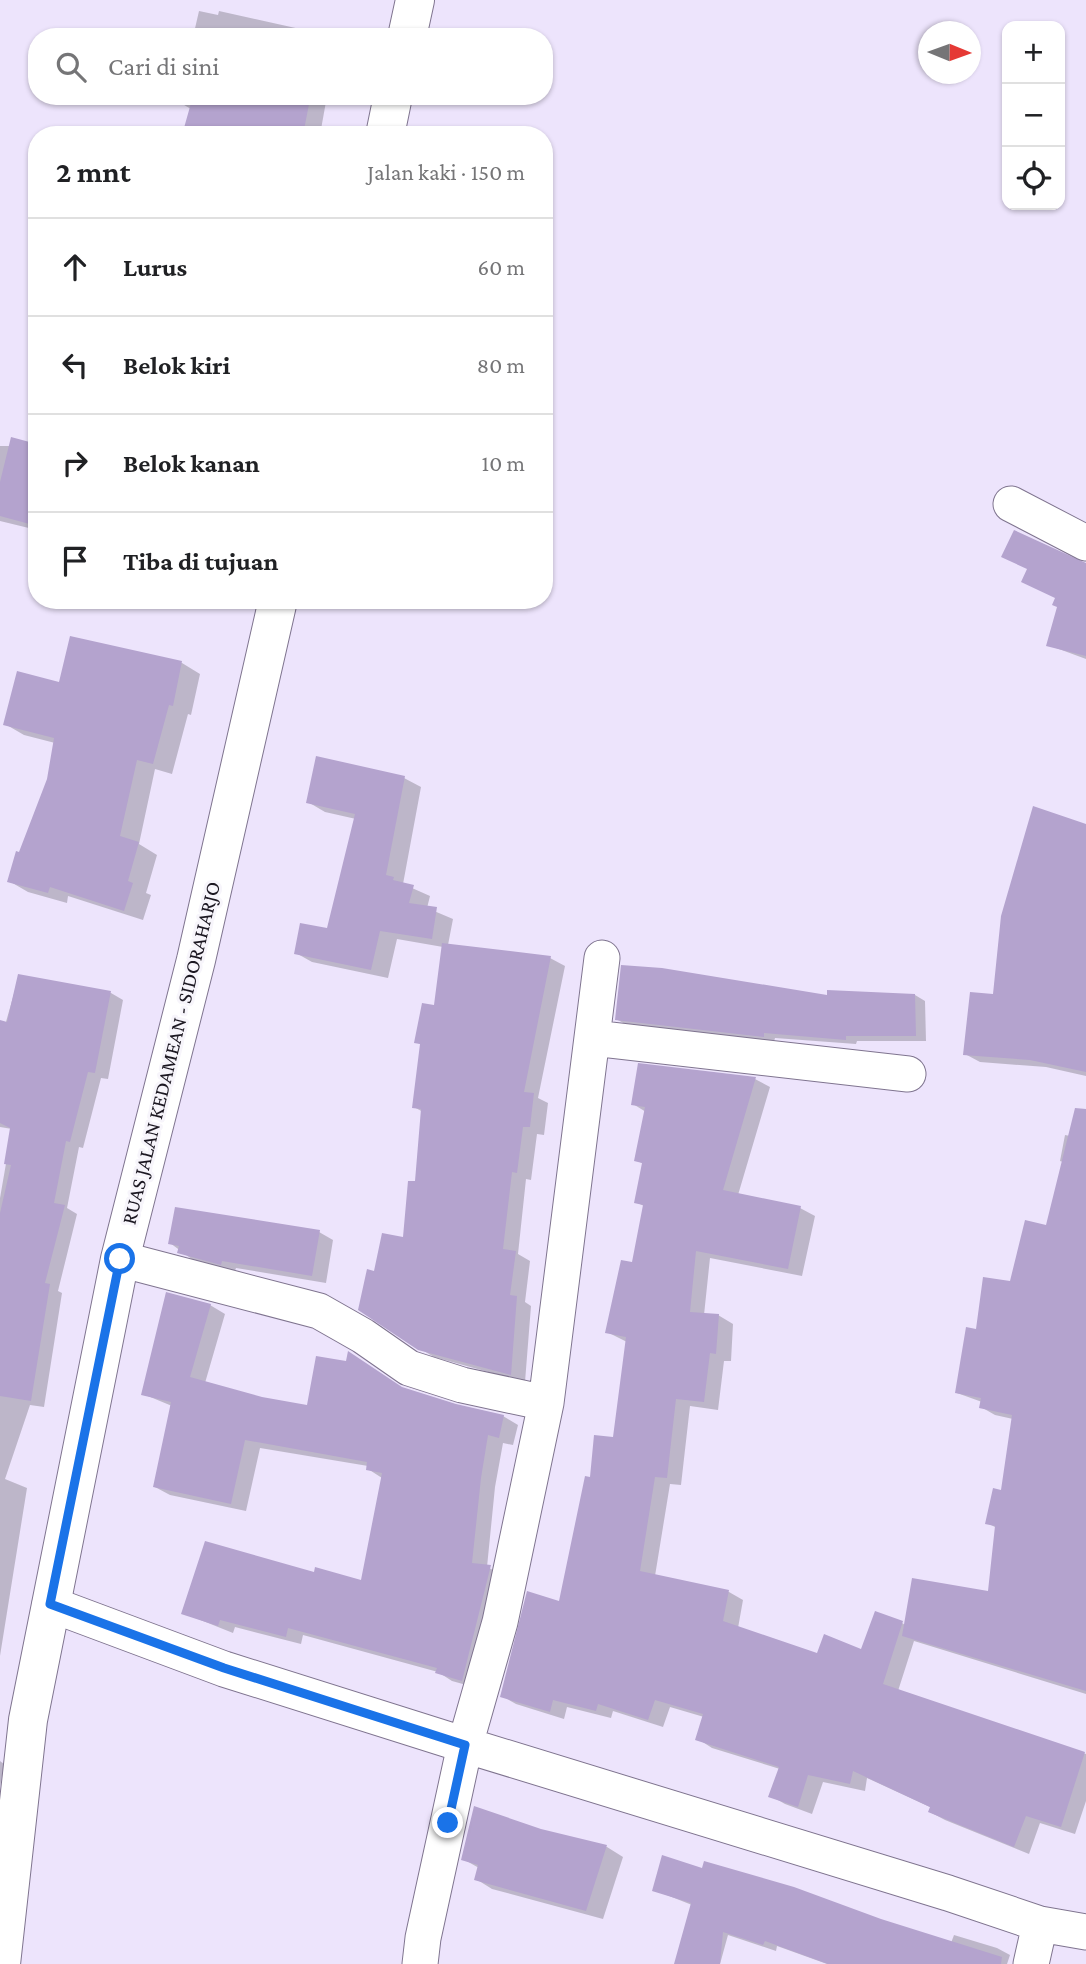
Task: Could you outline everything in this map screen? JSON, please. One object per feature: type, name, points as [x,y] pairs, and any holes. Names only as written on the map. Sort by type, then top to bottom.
[{"type":"main road","points":[[409,28],[415,0]]},
{"type":"main road","points":[[386,126],[391,105]]},
{"type":"main road","name":"RUAS JALAN KEDAMEAN - SIDORAHARJO","points":[[1,1964],[28,1720],[120,1259],[196,960],[276,609]]},
{"type":"street","points":[[1011,504],[1086,543]]},
{"type":"street","points":[[420,1964],[423,1938],[465,1745],[500,1622],[546,1403],[602,958]]},
{"type":"street","points":[[593,1038],[908,1074]]},
{"type":"street","points":[[120,1259],[319,1311],[409,1368],[462,1385],[546,1403]]},
{"type":"street","points":[[50,1604],[224,1668],[465,1745],[1040,1924],[1086,1932]]},
{"type":"street","points":[[1031,1964],[1040,1924]]},
{"type":"building","points":[[190,105],[309,105],[305,126],[185,126]]},
{"type":"building","points":[[11,437],[28,442],[28,524],[0,516],[0,482]]},
{"type":"building","points":[[1014,530],[1086,563],[1086,656],[1046,646],[1057,607],[1052,605],[1055,598],[1021,582],[1027,569],[1001,557]]},
{"type":"building","points":[[70,636],[182,661],[173,706],[169,705],[153,764],[137,760],[120,836],[139,842],[128,881],[133,883],[124,911],[50,887],[48,893],[7,882],[16,851],[19,852],[47,779],[54,738],[3,725],[17,671],[59,682]]},
{"type":"building","points":[[316,756],[405,776],[386,875],[394,877],[393,880],[414,885],[409,903],[437,907],[432,939],[380,931],[371,970],[294,954],[300,923],[327,928],[355,814],[306,803]]},
{"type":"building","points":[[1033,806],[1086,824],[1086,1072],[1030,1060],[963,1055],[970,992],[993,994],[1001,916]]},
{"type":"building","points":[[442,943],[551,956],[524,1092],[534,1093],[530,1127],[523,1127],[517,1173],[512,1172],[503,1249],[516,1251],[510,1295],[517,1296],[511,1375],[418,1350],[358,1310],[367,1269],[374,1271],[382,1233],[403,1237],[408,1181],[415,1181],[421,1109],[412,1108],[420,1044],[414,1043],[422,1003],[434,1005]]},
{"type":"building","points":[[621,965],[662,968],[827,995],[827,990],[915,994],[916,1036],[846,1036],[846,1040],[764,1033],[764,1037],[615,1020]]},
{"type":"building","points":[[18,974],[111,991],[95,1073],[88,1072],[70,1142],[66,1141],[54,1203],[65,1205],[45,1283],[50,1284],[31,1401],[0,1396],[0,1213],[11,1165],[4,1164],[10,1128],[0,1123],[0,1020],[7,1022]]},
{"type":"building","points":[[638,1063],[756,1077],[723,1190],[801,1206],[788,1269],[696,1251],[690,1312],[719,1314],[716,1354],[710,1353],[704,1402],[676,1399],[667,1478],[655,1477],[640,1571],[729,1590],[723,1621],[817,1653],[824,1634],[861,1649],[875,1611],[903,1621],[883,1684],[1085,1752],[1061,1827],[1026,1816],[1014,1847],[928,1812],[930,1807],[853,1771],[850,1784],[808,1775],[798,1807],[768,1797],[779,1767],[695,1740],[703,1714],[655,1700],[648,1720],[598,1704],[596,1711],[553,1700],[550,1712],[500,1697],[527,1591],[559,1601],[585,1476],[590,1477],[594,1435],[613,1437],[626,1337],[605,1333],[621,1260],[632,1262],[643,1205],[634,1203],[642,1163],[634,1161],[645,1107],[631,1105]]},
{"type":"building","points":[[1075,1108],[1086,1109],[1086,1691],[902,1636],[912,1578],[988,1591],[995,1526],[985,1524],[993,1488],[1001,1490],[1012,1415],[979,1408],[981,1398],[955,1393],[966,1327],[976,1329],[983,1277],[1010,1281],[1025,1220],[1046,1225]]},
{"type":"building","points":[[175,1207],[320,1230],[312,1276],[222,1261],[221,1265],[177,1253],[179,1246],[168,1244]]},
{"type":"building","points":[[166,1292],[211,1304],[190,1377],[262,1397],[307,1405],[316,1356],[346,1361],[348,1351],[402,1387],[504,1415],[499,1438],[488,1435],[481,1478],[472,1563],[491,1565],[462,1681],[435,1673],[437,1668],[288,1628],[286,1637],[220,1620],[218,1626],[181,1614],[205,1541],[314,1572],[315,1567],[361,1580],[382,1473],[366,1470],[367,1462],[245,1440],[231,1504],[153,1487],[171,1402],[141,1395]]},
{"type":"building","points":[[474,1806],[541,1829],[607,1845],[586,1911],[474,1880],[478,1865],[461,1860]]},
{"type":"building","points":[[662,1855],[702,1868],[704,1861],[794,1887],[881,1919],[1002,1957],[1001,1964],[828,1964],[765,1941],[763,1945],[723,1932],[720,1964],[674,1964],[691,1903],[652,1891]]},
{"type":"route","points":[[120,1259],[50,1604],[224,1668],[465,1745],[448,1823]]}]
